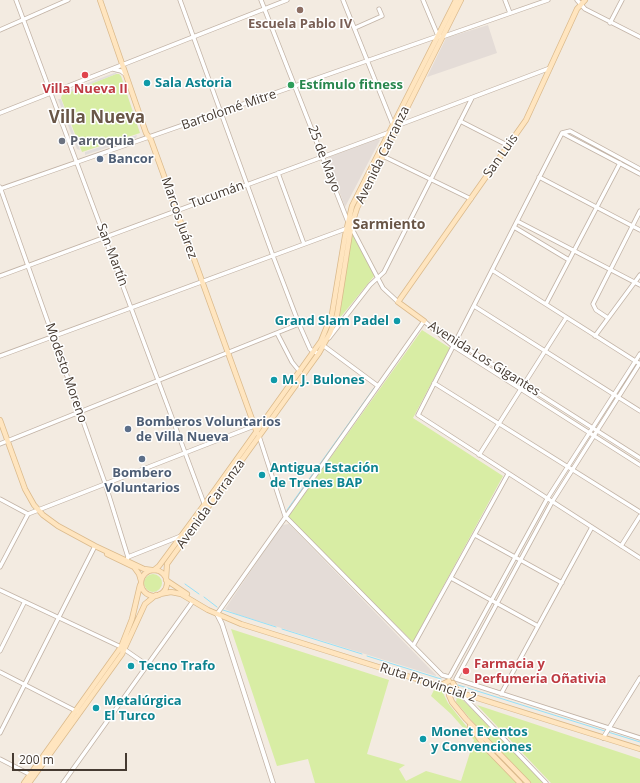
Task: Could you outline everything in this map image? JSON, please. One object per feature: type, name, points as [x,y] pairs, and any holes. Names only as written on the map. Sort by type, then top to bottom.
[{"type":"main road","name":"Marcos Juárez","points":[[100,0],[146,133],[149,137],[177,210],[201,282],[258,434]]},
{"type":"main road","name":"Avenida Carranza","points":[[166,579],[168,564],[206,507],[317,352],[332,314],[348,228],[383,156],[395,125],[440,36],[456,0]]},
{"type":"main road","name":"Avenida Carranza","points":[[440,36],[461,0]]},
{"type":"main road","name":"San Luis","points":[[398,302],[509,146],[535,104],[580,4],[585,0]]},
{"type":"main road","name":"Avenida Carranza","points":[[258,434],[300,372],[325,344],[338,311],[348,220],[352,206],[395,125]]},
{"type":"main road","points":[[398,302],[424,321]]},
{"type":"main road","points":[[0,420],[24,489],[38,510],[58,526],[134,567],[139,574],[140,584],[147,594],[176,593],[216,614]]},
{"type":"main road","name":"Avenida Carranza","points":[[153,570],[159,566],[182,535],[206,507]]},
{"type":"main road","points":[[95,546],[127,558],[144,569],[162,573],[166,579],[216,614]]},
{"type":"main road","points":[[123,648],[132,619],[140,584],[144,574],[153,570]]},
{"type":"main road","points":[[27,783],[123,648],[145,604],[165,589],[166,579]]},
{"type":"main road","name":"Ruta Provincial 2","points":[[216,614],[258,629],[640,749]]},
{"type":"main road","points":[[439,686],[451,679],[458,692]]},
{"type":"main road","points":[[449,689],[448,694],[452,702],[487,749],[520,783]]},
{"type":"main road","points":[[466,719],[528,783]]},
{"type":"street","name":"San Martín","points":[[16,0],[206,507]]},
{"type":"street","points":[[0,30],[68,0]]},
{"type":"street","points":[[180,0],[299,324],[310,349],[317,352]]},
{"type":"street","name":"25 de Mayo","points":[[260,0],[348,220]]},
{"type":"street","points":[[0,113],[287,0]]},
{"type":"street","points":[[343,0],[356,28],[368,62],[395,125],[551,68]]},
{"type":"street","points":[[423,0],[440,36]]},
{"type":"street","points":[[505,0],[510,13]]},
{"type":"street","name":"Bartolomé Mitre","points":[[0,188],[548,0]]},
{"type":"street","points":[[576,0],[610,22],[640,37]]},
{"type":"street","points":[[610,22],[622,0]]},
{"type":"street","points":[[356,28],[382,16],[379,9]]},
{"type":"street","points":[[110,69],[121,71],[127,77]]},
{"type":"street","points":[[378,386],[325,344],[370,285],[384,272],[472,98]]},
{"type":"street","points":[[460,121],[509,146]]},
{"type":"street","points":[[640,169],[570,131],[562,133],[418,414],[418,417],[640,558]]},
{"type":"street","name":"Tucumán","points":[[0,276],[390,132]]},
{"type":"street","points":[[562,133],[640,174]]},
{"type":"street","points":[[383,156],[471,199]]},
{"type":"street","points":[[546,304],[620,163]]},
{"type":"street","points":[[278,173],[304,244]]},
{"type":"street","points":[[539,177],[640,230]]},
{"type":"street","name":"Modesto Moreno","points":[[0,188],[105,483],[127,558]]},
{"type":"street","points":[[608,318],[596,310],[592,304],[640,211]]},
{"type":"street","points":[[517,221],[640,285]]},
{"type":"street","points":[[514,227],[569,260]]},
{"type":"street","points":[[0,356],[53,335],[348,228],[386,293],[398,302]]},
{"type":"street","points":[[451,679],[497,603],[552,502],[640,364],[492,270]]},
{"type":"street","points":[[595,336],[640,275]]},
{"type":"street","points":[[474,306],[640,411]]},
{"type":"street","points":[[479,456],[566,318]]},
{"type":"street","points":[[273,783],[222,624],[216,614],[424,321]]},
{"type":"street","name":"Avenida Los Gigantes","points":[[424,321],[640,458]]},
{"type":"street","name":"Avenida Los Gigantes","points":[[424,321],[453,346],[640,464]]},
{"type":"street","points":[[0,444],[299,324]]},
{"type":"street","points":[[277,333],[300,372]]},
{"type":"street","points":[[451,679],[547,499],[634,361],[640,354]]},
{"type":"street","points":[[434,383],[640,512]]},
{"type":"street","points":[[0,567],[28,514],[254,426]]},
{"type":"street","points":[[258,434],[285,516],[442,675],[640,738]]},
{"type":"street","points":[[413,646],[508,474]]},
{"type":"street","points":[[0,499],[28,514]]},
{"type":"street","points":[[621,546],[640,516]]},
{"type":"street","points":[[501,694],[592,527]]},
{"type":"street","points":[[127,558],[182,535]]},
{"type":"street","points":[[475,535],[562,583]]},
{"type":"street","points":[[0,733],[60,618],[95,546]]},
{"type":"street","points":[[451,578],[538,626]]},
{"type":"street","points":[[0,590],[24,603],[60,618],[123,648],[147,665]]},
{"type":"street","points":[[63,783],[193,601]]},
{"type":"street","points":[[0,651],[24,603]]},
{"type":"street","points":[[0,672],[78,712]]},
{"type":"street","points":[[603,738],[640,678]]},
{"type":"street","points":[[458,692],[546,783]]},
{"type":"street","points":[[0,759],[32,775]]},
{"type":"shaded area","points":[[488,25],[497,53],[427,77],[446,38]]},
{"type":"shaded area","points":[[117,72],[116,74],[63,95],[64,92]]},
{"type":"shaded area","points":[[58,99],[61,99],[80,150],[77,149]]},
{"type":"shaded area","points":[[137,135],[136,138],[85,155],[85,152]]},
{"type":"shaded area","points":[[378,139],[380,140],[345,207],[328,160],[329,157]]},
{"type":"shaded area","points":[[289,524],[436,676],[236,614],[225,609],[282,525]]},
{"type":"green space","points":[[116,74],[121,76],[140,133],[82,152],[61,98],[62,95]]},
{"type":"green space","points":[[351,235],[353,235],[375,275],[339,319]]},
{"type":"green space","points":[[422,330],[450,348],[413,418],[503,476],[413,642],[288,517]]},
{"type":"green space","points":[[149,574],[157,574],[162,579],[160,590],[157,592],[149,592],[144,587],[144,579]]},
{"type":"green space","points":[[231,629],[389,680],[367,754],[405,765],[399,769],[406,781],[426,771],[461,781],[474,740],[451,714],[431,696],[435,688],[442,691],[448,703],[478,741],[518,783],[315,783],[308,759],[277,766]]},
{"type":"green space","points":[[457,696],[461,698],[544,783],[531,783],[489,741],[456,702]]},
{"type":"green space","points":[[477,705],[640,759],[640,783],[551,783]]},
{"type":"green space","points":[[481,738],[525,783],[523,783],[489,749]]},
{"type":"waterway","points":[[287,510],[374,388]]},
{"type":"waterway","points":[[185,584],[199,594]]},
{"type":"waterway","points":[[204,597],[217,607]]},
{"type":"waterway","points":[[223,610],[276,627]]},
{"type":"waterway","points":[[282,629],[362,654]]},
{"type":"waterway","points":[[367,656],[441,679]]},
{"type":"waterway","points":[[458,685],[640,742]]},
{"type":"place","name":"Escuela Pablo IV","points":[[300,10]]},
{"type":"place","name":"Villa Nueva II","points":[[85,75]]},
{"type":"place","name":"Sala Astoria","points":[[147,83]]},
{"type":"place","name":"Estímulo fitness","points":[[291,85]]},
{"type":"place","name":"Parroquia","points":[[62,141]]},
{"type":"place","name":"Bancor","points":[[100,159]]},
{"type":"place","name":"Grand Slam Padel","points":[[397,321]]},
{"type":"place","name":"M. J. Bulones","points":[[274,380]]},
{"type":"place","name":"Bomberos Voluntarios de Villa Nueva","points":[[128,429]]},
{"type":"place","name":"Bombero Voluntarios","points":[[142,459]]},
{"type":"place","name":"Antigua Estación de Trenes BAP","points":[[262,475]]},
{"type":"place","name":"Tecno Trafo","points":[[131,666]]},
{"type":"place","name":"Farmacia y Perfumeria Oñativia","points":[[466,671]]},
{"type":"place","name":"Metalúrgica El Turco","points":[[96,708]]},
{"type":"place","name":"Monet Eventos y Convenciones","points":[[423,739]]},
{"type":"district","name":"Villa Nueva","points":[[97,118]]},
{"type":"district","name":"Sarmiento","points":[[389,225]]}]
